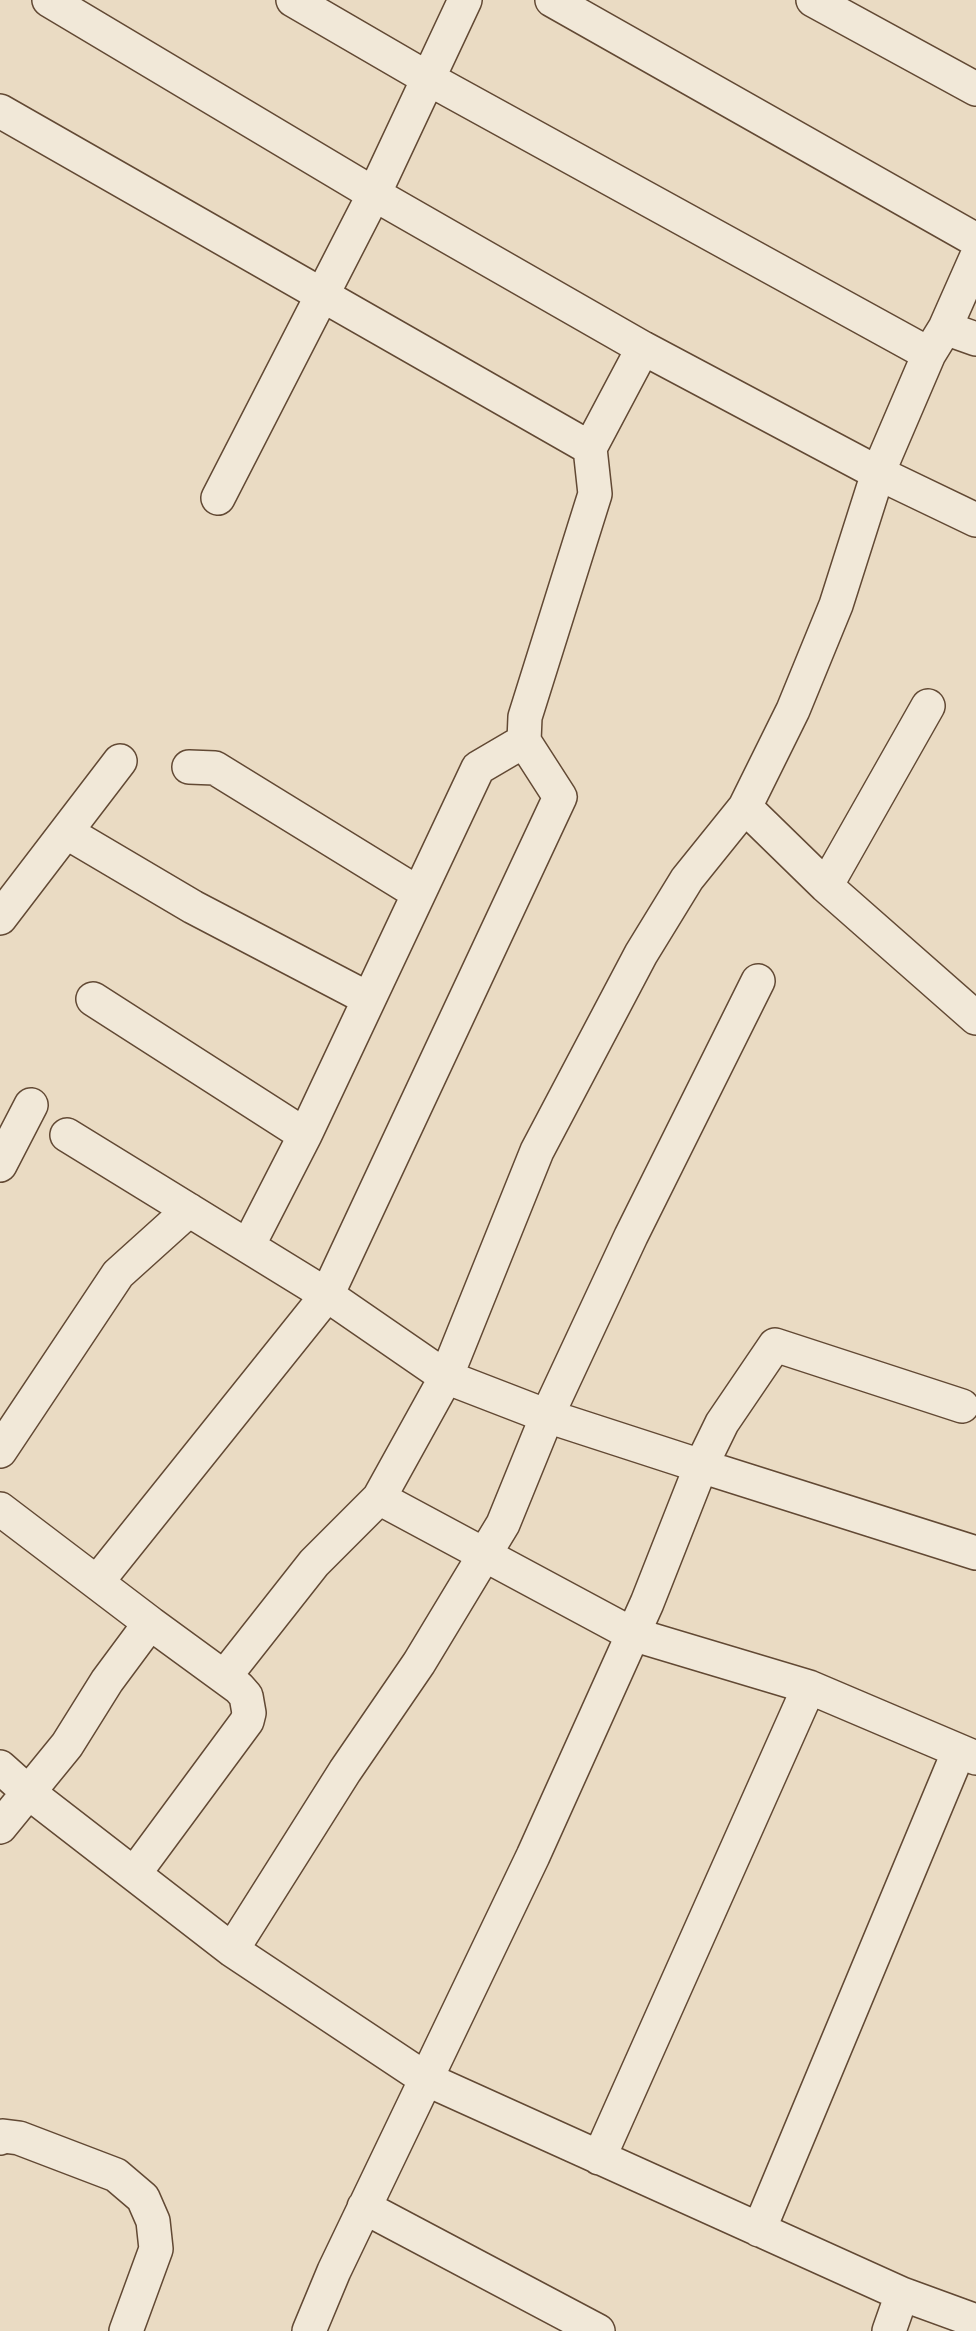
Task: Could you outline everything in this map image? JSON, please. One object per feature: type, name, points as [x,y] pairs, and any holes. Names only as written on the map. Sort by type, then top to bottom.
[{"type":"street","points":[[49,0],[374,194],[643,348],[878,472],[976,520]]},
{"type":"street","points":[[293,0],[429,79],[937,341],[976,339]]},
{"type":"street","points":[[218,498],[374,194],[465,0]]},
{"type":"street","points":[[552,0],[976,240]]},
{"type":"street","points":[[813,0],[976,89]]},
{"type":"street","points":[[0,111],[590,448]]},
{"type":"street","points":[[225,1676],[314,1563],[378,1498],[446,1377],[537,1151],[641,954],[687,879],[745,807],[793,710],[836,604],[878,472],[976,258]]},
{"type":"street","points":[[97,1582],[327,1295],[560,797],[524,741],[525,717],[595,494],[590,448],[643,348]]},
{"type":"street","points":[[826,886],[928,706]]},
{"type":"street","points":[[248,1246],[305,1135],[367,998],[478,768],[524,741]]},
{"type":"street","points":[[0,918],[120,761]]},
{"type":"street","points":[[189,767],[215,768],[418,893]]},
{"type":"street","points":[[745,807],[826,886],[974,1010]]},
{"type":"street","points":[[66,832],[193,907],[367,998]]},
{"type":"street","points":[[232,1950],[345,1771],[419,1663],[503,1524],[547,1416],[631,1236],[758,981]]},
{"type":"street","points":[[93,999],[305,1135]]},
{"type":"street","points":[[0,1165],[31,1105]]},
{"type":"street","points":[[67,1135],[327,1295],[446,1377],[547,1416],[976,1553]]},
{"type":"street","points":[[0,1451],[118,1274],[189,1210]]},
{"type":"street","points":[[309,2331],[364,2207],[533,1856],[632,1634],[701,1466],[722,1423],[776,1345],[962,1406]]},
{"type":"street","points":[[378,1498],[485,1553],[632,1634],[809,1687],[967,1755],[759,2230]]},
{"type":"street","points":[[0,1509],[150,1623],[225,1676],[246,1696],[250,1705],[247,1721],[134,1874]]},
{"type":"street","points":[[0,1827],[68,1745],[107,1682],[150,1623]]},
{"type":"street","points":[[599,2158],[809,1687]]},
{"type":"street","points":[[0,1767],[28,1792],[232,1950],[426,2079],[902,2294],[976,2322]]},
{"type":"street","points":[[0,2138],[3,2136],[19,2138],[116,2175],[143,2198],[153,2220],[156,2249],[126,2331]]},
{"type":"street","points":[[364,2207],[598,2331]]},
{"type":"street","points":[[889,2331],[902,2294]]}]
